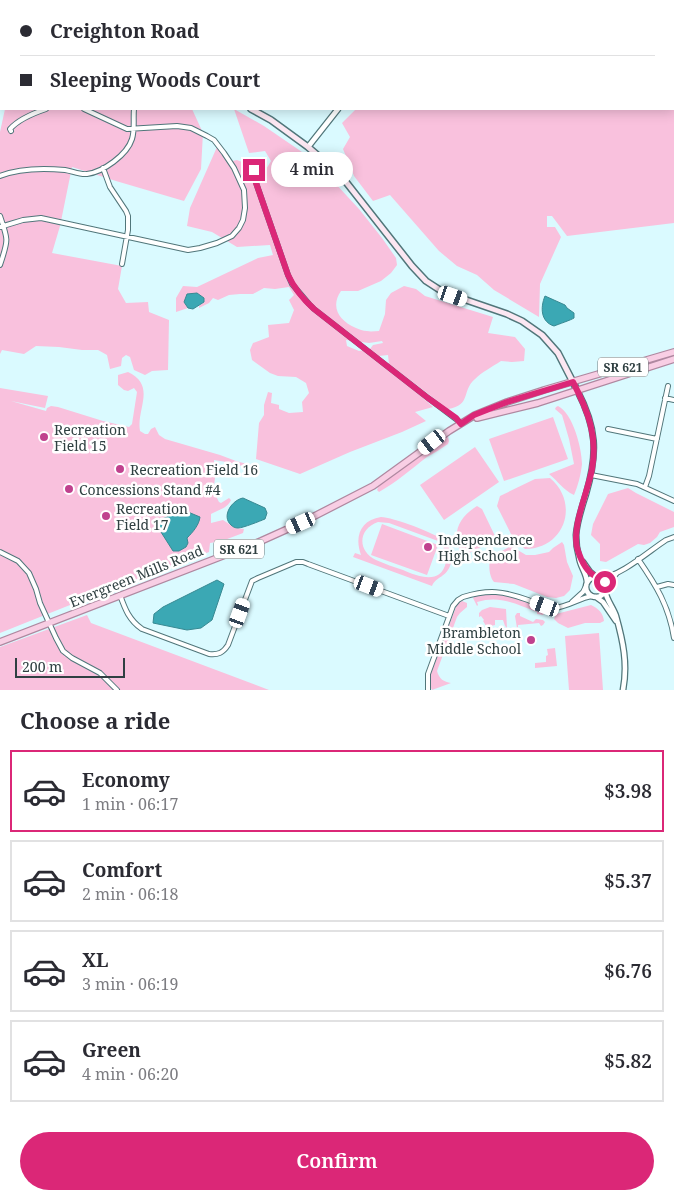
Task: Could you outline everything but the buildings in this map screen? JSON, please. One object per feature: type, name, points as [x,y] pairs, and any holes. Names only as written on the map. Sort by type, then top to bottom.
[{"type":"main road","points":[[253,110],[271,120],[330,166],[346,182],[412,266],[426,280],[443,292],[522,321],[542,335],[558,353],[577,390]]},
{"type":"main road","name":"Evergreen Mills Road","points":[[0,642],[261,541],[301,523],[373,486],[432,442],[474,415],[507,402],[674,352]]},
{"type":"main road","name":"Evergreen Mills Road","points":[[461,424],[493,413],[538,403],[674,359]]},
{"type":"main road","points":[[493,413],[511,404],[568,386],[573,382]]},
{"type":"street","points":[[11,131],[12,126],[44,110]]},
{"type":"street","points":[[2,226],[22,220],[41,218],[188,250],[222,241],[232,236],[240,228],[245,208],[244,190],[234,168],[218,145],[207,136],[191,128],[177,126],[127,129],[86,110]]},
{"type":"street","points":[[0,176],[29,169],[66,170],[89,174],[103,168],[112,163],[128,146],[132,137],[134,110]]},
{"type":"street","points":[[308,147],[337,110]]},
{"type":"street","points":[[256,165],[254,177],[281,258],[292,284],[314,309],[434,404],[456,418],[461,424]]},
{"type":"street","points":[[103,168],[110,187],[128,216],[122,264]]},
{"type":"street","points":[[0,216],[2,226],[7,233],[7,242],[0,265]]},
{"type":"street","points":[[645,487],[668,386]]},
{"type":"street","points":[[577,390],[589,415],[594,450],[591,475],[577,527],[578,557],[586,575],[588,592],[603,602],[617,622]]},
{"type":"street","points":[[665,398],[674,400]]},
{"type":"street","points":[[608,429],[657,439]]},
{"type":"street","points":[[591,475],[630,482],[674,501]]},
{"type":"street","points":[[568,605],[584,592],[591,578],[606,577],[617,573],[666,540],[674,537]]},
{"type":"street","points":[[0,552],[18,561],[30,573],[40,603],[60,645],[68,655],[100,673],[117,690]]},
{"type":"street","points":[[578,552],[590,572],[605,582],[607,599],[615,615],[625,652],[626,674],[623,690]]},
{"type":"street","points":[[638,559],[657,587],[666,605],[674,638]]},
{"type":"street","points":[[120,595],[130,619],[142,629],[209,654],[222,652],[228,646],[252,581],[296,562],[307,563],[450,616]]},
{"type":"street","points":[[428,690],[428,674],[453,606],[462,597],[493,592],[510,593],[555,608],[594,596],[601,596],[608,583],[617,573]]},
{"type":"street","points":[[657,587],[668,584],[674,585]]},
{"type":"shaded area","points":[[5,110],[192,110],[203,133],[201,169],[184,201],[72,167],[60,226],[52,253],[122,266],[118,289],[126,303],[148,302],[149,312],[169,320],[168,370],[152,371],[145,375],[134,370],[130,357],[126,355],[122,358],[121,366],[110,369],[107,355],[98,350],[36,346],[24,354],[2,350],[0,354],[0,132]]},
{"type":"shaded area","points":[[234,110],[264,126],[302,152],[359,209],[396,258],[397,265],[381,281],[358,291],[341,291],[336,308],[345,322],[363,330],[379,331],[385,314],[386,300],[391,293],[404,286],[416,289],[425,296],[493,317],[488,333],[515,337],[525,349],[524,361],[501,361],[478,376],[468,388],[460,404],[448,409],[389,364],[388,355],[379,356],[376,359],[433,407],[415,412],[426,421],[300,474],[256,459],[259,423],[264,415],[264,405],[268,392],[272,393],[271,403],[279,405],[279,409],[289,413],[303,412],[302,402],[309,393],[306,383],[296,377],[278,376],[270,373],[252,360],[250,350],[253,343],[269,337],[268,325],[289,323],[294,310],[289,300],[294,295],[289,287],[264,288],[253,294],[229,295],[218,300],[213,298],[209,303],[199,308],[204,302],[184,302],[188,308],[176,312],[176,298],[183,286],[197,287],[258,258],[273,255],[270,245],[237,247],[212,232],[187,226],[190,208],[217,147],[228,162],[237,160],[247,164],[251,176],[257,179],[262,176],[271,161],[265,151],[249,153]],"holes":[[[315,306],[350,334],[343,334],[313,311]],[[346,340],[369,343],[382,341],[383,343],[373,345],[370,349],[359,351],[347,346]]]},
{"type":"shaded area","points":[[355,110],[674,110],[674,223],[567,236],[552,216],[547,216],[547,227],[555,227],[561,237],[540,284],[539,317],[494,290],[477,275],[457,266],[439,251],[390,195],[373,201],[354,176],[343,149],[350,137],[342,123]]},
{"type":"shaded area","points":[[128,372],[142,384],[143,398],[140,431],[148,434],[155,427],[159,435],[165,439],[258,468],[258,471],[250,471],[239,465],[214,460],[217,463],[213,493],[221,503],[229,498],[231,500],[225,507],[211,514],[211,523],[223,520],[235,528],[244,529],[243,533],[222,541],[210,543],[209,552],[0,633],[0,388],[48,396],[45,408],[11,401],[46,411],[51,406],[58,407],[129,427],[132,424],[137,392],[134,388],[128,391],[118,385],[118,375]]},
{"type":"shaded area","points":[[558,406],[572,423],[582,457],[582,468],[574,495],[549,474],[574,464],[562,415],[555,409]]},
{"type":"shaded area","points":[[553,417],[568,459],[504,481],[489,439]]},
{"type":"shaded area","points":[[448,437],[448,444],[427,457],[386,488],[379,492],[377,490],[379,485]]},
{"type":"shaded area","points":[[475,447],[499,482],[444,520],[420,485]]},
{"type":"shaded area","points":[[550,478],[559,488],[564,500],[566,511],[564,523],[550,541],[539,547],[525,549],[514,540],[497,506],[500,496],[535,479]]},
{"type":"shaded area","points":[[628,488],[674,512],[674,527],[660,532],[650,543],[638,544],[606,562],[600,561],[600,544],[591,535],[593,524],[608,494]]},
{"type":"shaded area","points":[[477,506],[482,509],[495,536],[494,541],[467,554],[461,553],[457,539],[458,526],[461,520]]},
{"type":"shaded area","points":[[387,518],[414,526],[444,541],[448,545],[451,554],[451,563],[447,572],[436,580],[432,586],[353,557],[355,553],[361,555],[358,541],[361,530],[364,525],[374,519]],"holes":[[[378,522],[389,523],[438,541],[446,553],[446,562],[439,574],[434,577],[415,575],[376,560],[365,551],[362,540],[371,525]]]},
{"type":"shaded area","points":[[382,524],[438,545],[427,575],[371,555]]},
{"type":"shaded area","points":[[562,542],[573,576],[570,590],[564,596],[556,598],[547,597],[514,584],[494,582],[492,579],[490,570],[491,557],[511,546],[526,555],[535,555],[549,552]]},
{"type":"shaded area","points":[[491,594],[509,596],[542,608],[545,612],[543,615],[537,614],[537,612],[508,601],[493,599],[477,602],[477,606],[473,598],[475,596]]},
{"type":"shaded area","points":[[462,601],[467,603],[467,607],[457,617],[437,671],[442,680],[451,683],[432,690],[430,686],[431,673],[456,607]]},
{"type":"shaded area","points":[[591,605],[600,612],[604,621],[600,623],[585,623],[568,628],[554,619],[556,614]]},
{"type":"shaded area","points":[[490,607],[506,609],[507,628],[503,620],[495,620],[495,625],[491,626],[490,632],[484,620],[481,616],[479,617],[479,613]]},
{"type":"shaded area","points":[[517,613],[533,622],[536,619],[545,622],[541,626],[539,623],[518,625],[517,628],[515,616]]},
{"type":"shaded area","points":[[87,615],[91,623],[269,690],[0,690],[0,647]]},
{"type":"shaded area","points":[[599,633],[603,690],[569,690],[565,636]]},
{"type":"shaded area","points":[[555,648],[557,666],[535,668],[535,663],[546,662],[547,649]]},
{"type":"water","points":[[197,293],[204,298],[204,302],[193,309],[188,308],[184,302],[187,294]]},
{"type":"water","points":[[545,296],[565,305],[574,313],[574,318],[554,326],[546,321],[542,310]]},
{"type":"water","points":[[243,498],[265,508],[267,513],[265,519],[244,527],[235,528],[228,521],[229,509],[235,502]]},
{"type":"water","points":[[188,512],[200,517],[198,523],[187,538],[188,543],[186,547],[179,551],[173,551],[154,521],[175,513]]},
{"type":"water","points":[[217,580],[224,584],[212,620],[201,628],[187,630],[153,623],[154,614],[163,607]]},
{"type":"place","name":"Recreation Field 15","points":[[44,437]]},
{"type":"place","name":"Recreation Field 16","points":[[120,469]]},
{"type":"place","name":"Concessions Stand #4","points":[[69,489]]},
{"type":"place","name":"Recreation Field 17","points":[[106,516]]},
{"type":"place","name":"Independence High School","points":[[428,547]]},
{"type":"place","name":"Brambleton Middle School","points":[[531,640]]},
{"type":"route","points":[[254,170],[254,177],[281,258],[292,284],[314,309],[441,409],[456,418],[461,424],[474,415],[507,402],[573,382],[589,415],[592,425],[594,450],[593,467],[577,527],[577,546],[586,567],[596,577],[603,579],[605,582]]}]
